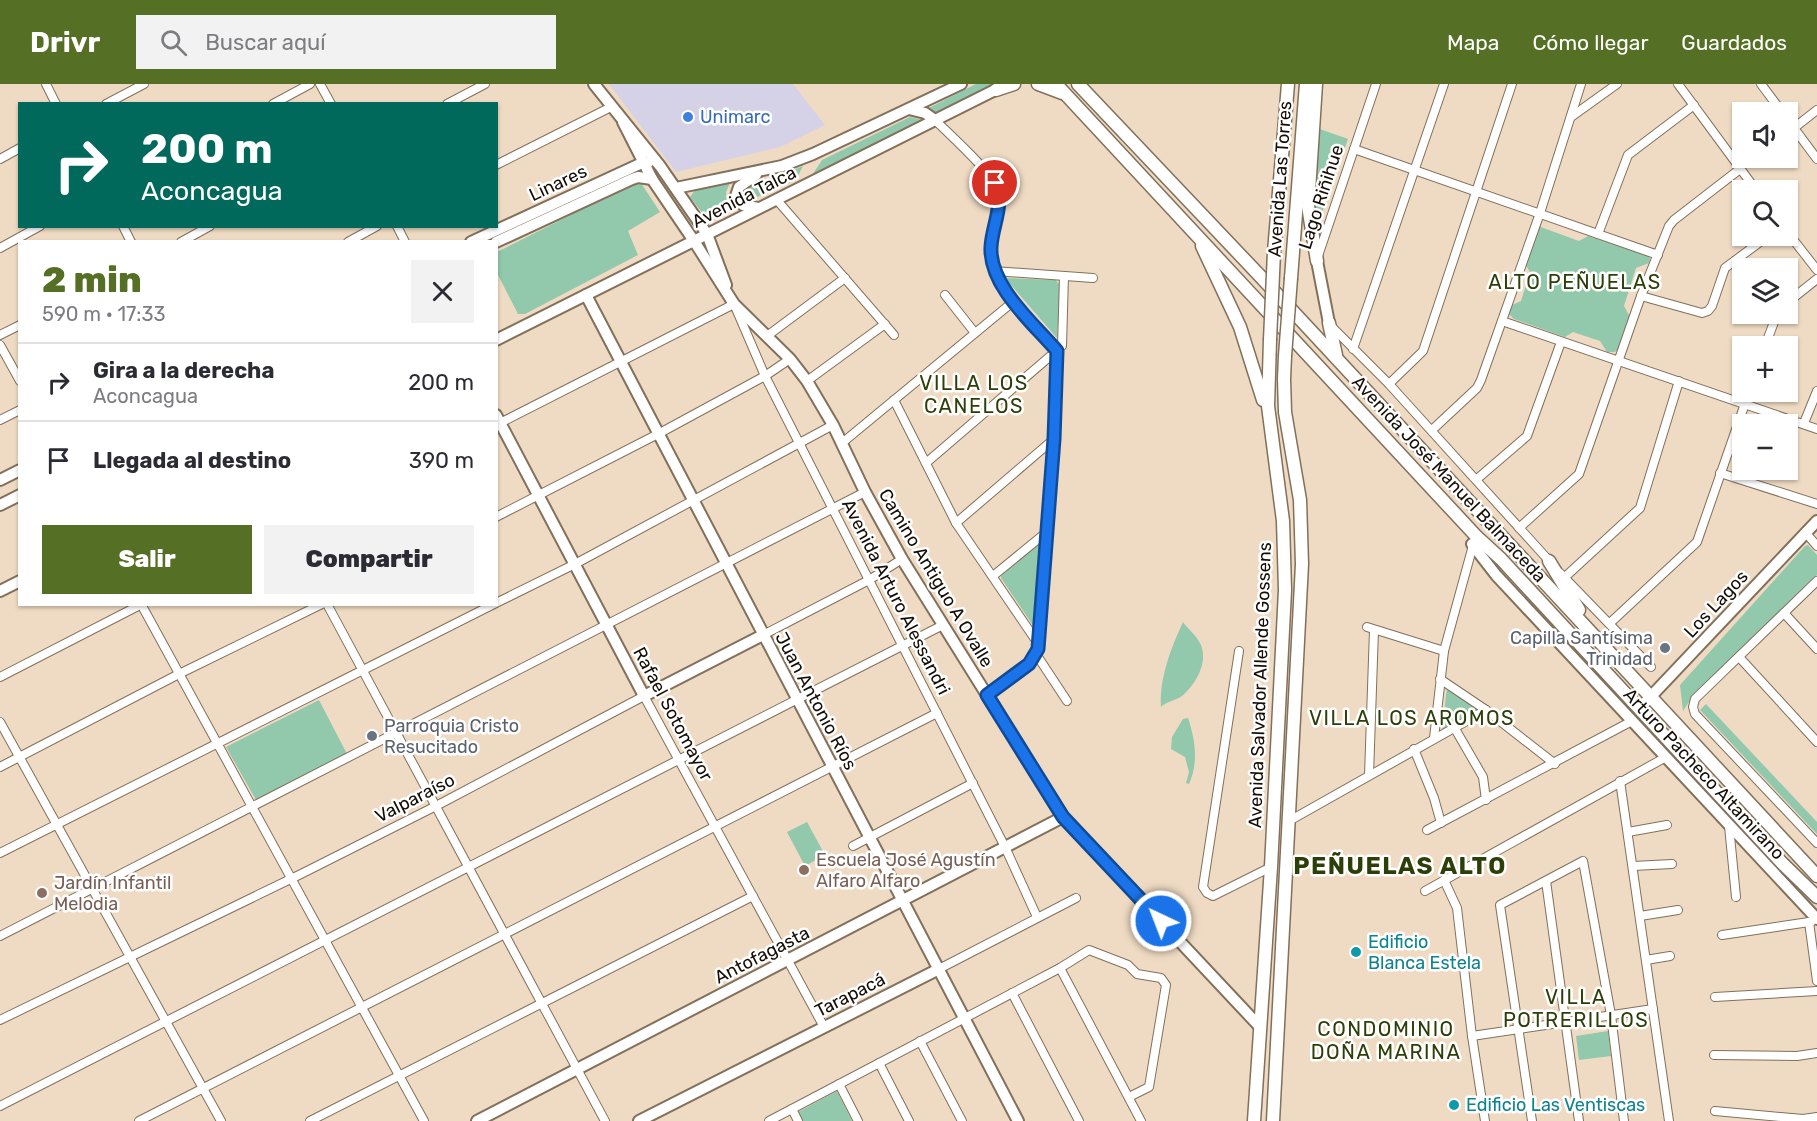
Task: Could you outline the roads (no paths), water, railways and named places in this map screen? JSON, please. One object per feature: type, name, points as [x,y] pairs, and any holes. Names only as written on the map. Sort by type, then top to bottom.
[{"type":"main road","name":"Avenida Arturo Alessandri","points":[[594,84],[660,166],[707,234],[726,280],[727,291]]},
{"type":"main road","name":"Avenida Talca","points":[[676,188],[762,172],[782,166],[813,154],[961,84]]},
{"type":"main road","points":[[1001,87],[1014,84]]},
{"type":"main road","points":[[1038,84],[1067,96]]},
{"type":"main road","name":"Avenida José Manuel Balmaceda","points":[[1056,84],[1452,510],[1474,541],[1509,568],[1782,863],[1817,897]]},
{"type":"main road","name":"Avenida José Manuel Balmaceda","points":[[1078,84],[1338,359],[1817,876]]},
{"type":"main road","name":"Avenida Las Torres","points":[[1274,252],[1288,84]]},
{"type":"main road","name":"Avenida Las Torres","points":[[1291,278],[1306,84]]},
{"type":"main road","points":[[1316,84],[1308,206],[1317,261]]},
{"type":"main road","name":"Avenida Talca","points":[[498,339],[1001,87]]},
{"type":"main road","points":[[909,109],[925,113],[935,120]]},
{"type":"main road","name":"Avenida Arturo Alessandri","points":[[623,122],[642,163],[734,304]]},
{"type":"main road","points":[[642,163],[660,166]]},
{"type":"main road","name":"Linares","points":[[475,240],[642,163]]},
{"type":"main road","points":[[758,208],[740,203],[736,193],[739,187],[762,172]]},
{"type":"main road","name":"Linares","points":[[498,241],[632,179],[638,177],[652,179]]},
{"type":"main road","points":[[1198,237],[1240,327],[1270,428]]},
{"type":"main road","name":"Avenida Salvador Allende Gossens","points":[[1254,1121],[1271,867],[1285,566],[1279,482],[1270,428],[1267,390],[1274,252]]},
{"type":"main road","name":"Lago Riñihue","points":[[1317,261],[1329,323]]},
{"type":"main road","name":"Avenida Salvador Allende Gossens","points":[[1273,1121],[1290,821],[1302,547],[1300,501],[1285,412],[1284,379],[1291,278]]},
{"type":"main road","name":"Juan Antonio Ríos","points":[[586,295],[1018,1121]]},
{"type":"main road","name":"Camino Antiguo A Ovalle","points":[[734,304],[790,359],[807,381],[833,425],[865,492],[902,559],[1063,817],[1260,1028]]},
{"type":"main road","points":[[1329,323],[1338,359]]},
{"type":"main road","name":"Rafael Sotomayor","points":[[498,421],[644,696]]},
{"type":"main road","points":[[0,480],[18,471]]},
{"type":"main road","points":[[0,505],[18,496]]},
{"type":"main road","name":"Los Lagos","points":[[1639,710],[1804,532],[1817,521]]},
{"type":"main road","points":[[1474,541],[1485,534],[1492,536],[1521,556]]},
{"type":"main road","name":"Arturo Pacheco Altamirano","points":[[1474,541],[1496,574],[1729,824],[1814,921]]},
{"type":"main road","points":[[1550,561],[1581,613],[1585,625]]},
{"type":"main road","points":[[0,591],[18,582]]},
{"type":"main road","name":"Valparaíso","points":[[644,696],[763,635]]},
{"type":"main road","name":"Antofagasta","points":[[477,1121],[1063,817]]},
{"type":"main road","name":"Tarapacá","points":[[639,1121],[937,969]]},
{"type":"street","points":[[46,84],[55,102]]},
{"type":"street","points":[[110,102],[144,84]]},
{"type":"street","points":[[277,102],[310,84]]},
{"type":"street","points":[[320,84],[330,102]]},
{"type":"street","points":[[451,102],[485,84]]},
{"type":"street","name":"Lago Riñihue","points":[[1317,261],[1376,84]]},
{"type":"street","points":[[1353,349],[1444,84]]},
{"type":"street","points":[[1389,384],[1423,351],[1512,84]]},
{"type":"street","points":[[1432,430],[1477,388],[1540,213],[1581,84]]},
{"type":"street","points":[[1571,117],[1617,84]]},
{"type":"street","points":[[1678,84],[1748,180]]},
{"type":"street","points":[[1761,84],[1774,102]]},
{"type":"street","points":[[1599,234],[1628,155],[1694,105]]},
{"type":"street","points":[[498,164],[612,107]]},
{"type":"street","points":[[1798,125],[1817,110]]},
{"type":"street","points":[[935,120],[992,178],[998,189],[999,206],[991,244],[994,271],[1002,288],[1057,351],[1054,439],[1039,645],[1029,664],[987,695]]},
{"type":"street","points":[[1798,133],[1817,159]]},
{"type":"street","points":[[0,159],[18,149]]},
{"type":"street","points":[[1354,149],[1658,255]]},
{"type":"street","points":[[1519,528],[1579,474],[1641,296],[1669,226],[1740,169]]},
{"type":"street","points":[[776,199],[894,335]]},
{"type":"street","points":[[0,248],[36,228]]},
{"type":"street","points":[[185,240],[206,228]]},
{"type":"street","points":[[352,240],[373,228]]},
{"type":"street","points":[[1641,296],[1702,312],[1708,311],[1712,306],[1725,268],[1755,246]]},
{"type":"street","points":[[1798,246],[1817,270]]},
{"type":"street","points":[[994,271],[1093,278]]},
{"type":"street","points":[[926,463],[1062,346],[1064,276]]},
{"type":"street","points":[[767,336],[845,278]]},
{"type":"street","points":[[1798,294],[1817,279]]},
{"type":"street","points":[[945,295],[975,333]]},
{"type":"street","points":[[842,443],[1014,302]]},
{"type":"street","points":[[498,421],[734,304]]},
{"type":"street","name":"Avenida Arturo Alessandri","points":[[734,304],[765,376],[1005,846],[1037,917]]},
{"type":"street","points":[[1502,321],[1817,429]]},
{"type":"street","points":[[1329,323],[1389,384],[1519,528],[1651,667]]},
{"type":"street","points":[[807,381],[885,324]]},
{"type":"street","points":[[0,335],[18,326]]},
{"type":"street","points":[[1477,479],[1527,436],[1561,342]]},
{"type":"street","points":[[0,345],[18,377]]},
{"type":"street","points":[[498,516],[658,434],[765,376],[790,359]]},
{"type":"street","points":[[1565,577],[1640,508],[1679,381]]},
{"type":"street","points":[[1804,423],[1817,391]]},
{"type":"street","points":[[894,400],[956,523],[1039,645]]},
{"type":"street","points":[[1610,623],[1697,542],[1745,403]]},
{"type":"street","points":[[0,420],[18,411]]},
{"type":"street","points":[[498,602],[833,425]]},
{"type":"street","points":[[956,523],[1054,439]]},
{"type":"street","points":[[1720,473],[1817,504]]},
{"type":"street","points":[[0,936],[865,492]]},
{"type":"street","points":[[993,576],[1048,531]]},
{"type":"street","points":[[1804,532],[1817,546]]},
{"type":"street","points":[[1434,738],[1444,651],[1474,541]]},
{"type":"street","name":"Valparaíso","points":[[763,635],[869,580],[902,559]]},
{"type":"street","points":[[1817,581],[1695,699],[1692,707],[1695,714],[1817,843]]},
{"type":"street","points":[[0,677],[140,606]]},
{"type":"street","points":[[143,606],[424,1121]]},
{"type":"street","points":[[0,767],[179,674],[320,606]]},
{"type":"street","points":[[325,606],[363,671],[606,1121]]},
{"type":"street","points":[[0,853],[491,606]]},
{"type":"street","points":[[1784,613],[1817,649]]},
{"type":"street","points":[[0,1106],[943,625]]},
{"type":"street","points":[[1369,775],[1370,629],[1444,651]]},
{"type":"street","points":[[1239,651],[1202,882],[1205,891],[1213,896],[1271,867]]},
{"type":"street","points":[[1036,654],[1067,701]]},
{"type":"street","points":[[1738,657],[1817,742]]},
{"type":"street","points":[[1440,679],[1486,710],[1555,764]]},
{"type":"street","name":"Valparaíso","points":[[0,1020],[291,879],[436,806],[644,696]]},
{"type":"street","name":"Rafael Sotomayor","points":[[644,696],[824,1027]]},
{"type":"street","points":[[1290,821],[1486,710]]},
{"type":"street","points":[[139,1121],[937,713]]},
{"type":"street","points":[[1427,830],[1555,764],[1632,721]]},
{"type":"street","points":[[0,722],[221,1121]]},
{"type":"street","points":[[1454,727],[1483,777],[1485,800]]},
{"type":"street","points":[[1414,749],[1434,798],[1441,823]]},
{"type":"street","points":[[1425,891],[1666,756]]},
{"type":"street","points":[[1620,781],[1669,1121]]},
{"type":"street","points":[[853,846],[973,783]]},
{"type":"street","points":[[1729,824],[1736,897]]},
{"type":"street","points":[[1628,832],[1667,825]]},
{"type":"street","points":[[1532,1121],[1500,905],[1583,861],[1611,1015],[1624,1121]]},
{"type":"street","points":[[1633,866],[1672,864]]},
{"type":"street","points":[[1444,880],[1457,908],[1472,1036],[1485,1121]]},
{"type":"street","points":[[1546,881],[1579,1121]]},
{"type":"street","points":[[310,1121],[753,896]]},
{"type":"street","name":"Tarapacá","points":[[937,969],[1076,898]]},
{"type":"street","points":[[1640,916],[1678,910]]},
{"type":"street","points":[[1722,935],[1814,921],[1817,981]]},
{"type":"street","points":[[769,1121],[1060,968],[1089,950],[1128,965],[1137,974],[1158,978],[1165,982],[1166,988],[1149,1087],[1129,1097]]},
{"type":"street","points":[[1646,960],[1670,956]]},
{"type":"street","points":[[1060,968],[1141,1121]]},
{"type":"street","points":[[1715,997],[1817,990]]},
{"type":"street","points":[[1012,993],[1079,1121]]},
{"type":"street","points":[[1472,1036],[1653,1009]]},
{"type":"street","points":[[920,1041],[962,1121]]},
{"type":"street","points":[[1714,1055],[1797,1056],[1817,1053]]},
{"type":"street","points":[[879,1063],[909,1121]]},
{"type":"street","points":[[838,1084],[858,1121]]},
{"type":"street","points":[[792,1109],[798,1121]]},
{"type":"street","points":[[1715,1111],[1803,1119],[1817,1117]]},
{"type":"place","name":"Unimarc","points":[[688,117]]},
{"type":"place","name":"Capilla Santísima Trinidad","points":[[1665,648]]},
{"type":"place","name":"Parroquia Cristo Resucitado","points":[[372,736]]},
{"type":"place","name":"Escuela José Agustín Alfaro Alfaro","points":[[804,870]]},
{"type":"place","name":"Jardín Infantil Melodia","points":[[42,893]]},
{"type":"place","name":"Edificio Blanca Estela","points":[[1356,952]]},
{"type":"place","name":"Edificio Las Ventiscas","points":[[1454,1105]]},
{"type":"district","name":"ALTO PEÑUELAS","points":[[1575,282]]},
{"type":"district","name":"VILLA LOS CANELOS","points":[[974,394]]},
{"type":"district","name":"VILLA LOS AROMOS","points":[[1412,718]]},
{"type":"district","name":"PEÑUELAS ALTO","points":[[1400,866]]},
{"type":"district","name":"VILLA POTRERILLOS","points":[[1576,1008]]},
{"type":"district","name":"CONDOMINIO DOÑA MARINA","points":[[1386,1040]]}]
